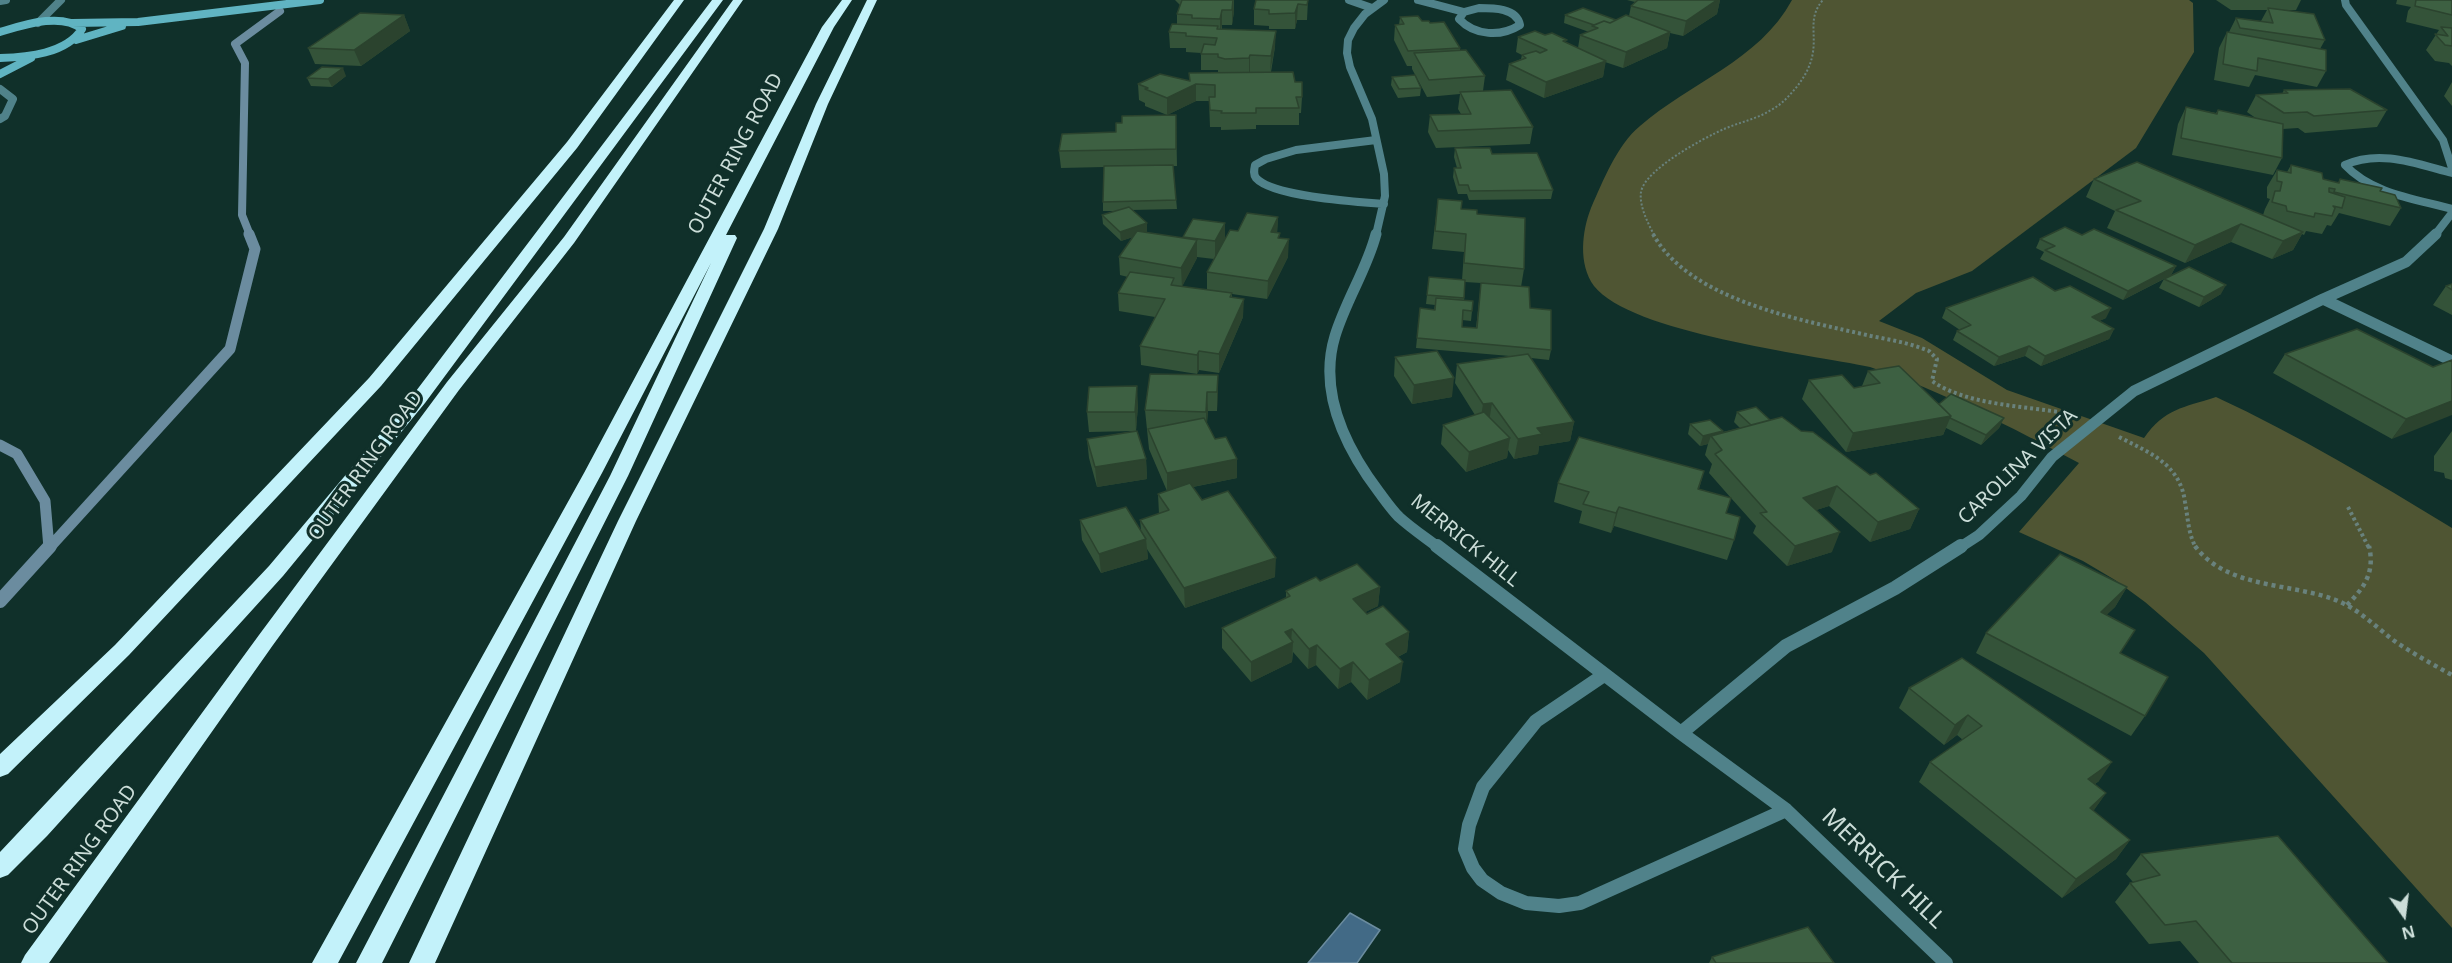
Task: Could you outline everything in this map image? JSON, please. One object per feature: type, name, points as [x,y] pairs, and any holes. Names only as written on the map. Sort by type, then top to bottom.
[{"type":"highway","points":[[0,768],[122,650],[375,382],[572,145],[678,0]]},
{"type":"highway","points":[[422,963],[627,521],[771,229],[822,104],[872,0]]},
{"type":"highway","name":"OUTER RING ROAD","points":[[325,963],[593,473],[828,27],[846,1]]},
{"type":"highway","points":[[0,868],[276,571],[411,408],[724,6]]},
{"type":"highway","name":"OUTER RING ROAD","points":[[34,963],[259,650],[453,386],[569,240],[724,6]]},
{"type":"highway","points":[[369,963],[619,476],[828,27]]},
{"type":"street","points":[[0,1],[6,0]]},
{"type":"street","points":[[38,23],[61,0]]},
{"type":"street","points":[[0,32],[38,23],[138,22],[320,0]]},
{"type":"street","points":[[1349,0],[1372,8]]},
{"type":"street","name":"MERRICK HILL","points":[[1384,0],[1355,24],[1346,43],[1350,71],[1372,118],[1376,140],[1383,159],[1386,189],[1369,256],[1346,306],[1330,355],[1330,386],[1339,428],[1363,474],[1399,517],[1604,675],[1786,810],[1946,963]]},
{"type":"street","points":[[1418,0],[1464,12],[1479,8],[1497,9],[1518,17],[1520,24],[1510,30],[1482,31],[1461,23],[1459,19],[1464,12]]},
{"type":"street","points":[[2345,0],[2369,39],[2443,140],[2452,168]]},
{"type":"street","points":[[0,74],[43,52],[138,22]]},
{"type":"street","points":[[70,42],[79,35],[82,29],[72,23]]},
{"type":"street","points":[[0,58],[43,52]]},
{"type":"street","points":[[0,89],[13,99],[5,116],[0,119]]},
{"type":"street","points":[[1376,140],[1264,158],[1255,165],[1253,171],[1263,183],[1277,188],[1342,200],[1384,204]]},
{"type":"street","points":[[2452,174],[2404,161],[2374,157],[2357,159],[2345,165],[2358,177],[2380,188],[2452,211]]},
{"type":"street","name":"CAROLINA VISTA","points":[[1681,733],[1786,646],[1895,588],[1979,535],[2021,496],[2052,457],[2134,392],[2323,299],[2406,262],[2430,242],[2452,211]]},
{"type":"street","points":[[2323,299],[2452,361]]},
{"type":"street","points":[[1604,675],[1536,721],[1483,787],[1469,825],[1465,849],[1473,868],[1482,880],[1501,893],[1526,903],[1559,906],[1580,903],[1786,810]]},
{"type":"path","points":[[1823,0],[1812,12],[1815,42],[1812,61],[1789,96],[1765,114],[1722,129],[1667,163],[1646,181],[1640,197],[1642,207],[1661,249],[1688,273],[1730,294],[1783,312],[1929,351],[1936,359],[1932,381],[1946,390],[1965,396],[2066,413],[2140,448],[2174,471],[2186,496],[2186,524],[2191,541],[2205,557],[2217,565],[2252,579],[2317,594],[2348,605],[2404,647],[2452,675]]},
{"type":"path","points":[[2348,507],[2364,532],[2370,550],[2372,571],[2366,587],[2348,605]]},
{"type":"green space","points":[[1792,0],[2189,0],[2193,3],[2194,52],[2136,148],[1972,271],[1916,293],[1879,321],[1922,338],[2007,390],[2144,438],[2159,420],[2167,415],[2216,397],[2306,443],[2452,528],[2452,928],[2204,653],[2145,602],[2115,580],[2083,561],[2019,532],[2079,463],[1976,410],[1870,367],[1765,348],[1681,329],[1644,317],[1614,302],[1594,286],[1584,258],[1585,227],[1606,175],[1624,143],[1659,111],[1722,70],[1761,39],[1778,21]]},
{"type":"water","points":[[1350,913],[1380,930],[1357,963],[1308,963]]},
{"type":"building","points":[[1182,0],[1233,0],[1232,10],[1222,10],[1220,19],[1192,18],[1192,15],[1177,14]]},
{"type":"building","points":[[1256,0],[1308,0],[1307,5],[1298,4],[1295,13],[1269,14],[1269,10],[1254,9]]},
{"type":"building","points":[[1638,0],[1717,0],[1686,21],[1631,6]]},
{"type":"building","points":[[2416,0],[2452,0],[2452,15],[2415,6]]},
{"type":"building","points":[[1583,8],[1616,20],[1594,25],[1565,15]]},
{"type":"building","points":[[2268,8],[2314,14],[2325,40],[2240,28],[2236,18],[2273,23]]},
{"type":"building","points":[[360,13],[404,15],[354,50],[308,48]]},
{"type":"building","points":[[1626,15],[1670,32],[1626,52],[1580,35],[1598,28],[1592,26],[1604,21],[1610,23]]},
{"type":"building","points":[[1418,16],[1422,21],[1430,23],[1444,22],[1460,48],[1408,51],[1395,25],[1404,24],[1400,17]]},
{"type":"building","points":[[1172,24],[1218,26],[1217,29],[1276,31],[1271,56],[1250,55],[1249,58],[1225,59],[1218,57],[1218,54],[1201,54],[1204,44],[1215,45],[1217,38],[1186,36],[1186,33],[1169,32]]},
{"type":"building","points":[[2441,27],[2452,28],[2452,46],[2445,45],[2435,34],[2448,36]]},
{"type":"building","points":[[1535,31],[1545,35],[1552,33],[1567,40],[1563,41],[1606,61],[1546,82],[1509,64],[1526,58],[1522,55],[1547,50],[1518,37]]},
{"type":"building","points":[[2227,32],[2326,50],[2326,71],[2258,58],[2257,71],[2223,64]]},
{"type":"building","points":[[1466,50],[1485,76],[1429,80],[1414,53]]},
{"type":"building","points":[[322,67],[343,68],[328,79],[307,78]]},
{"type":"building","points":[[1293,72],[1295,82],[1302,82],[1302,97],[1296,97],[1299,108],[1256,108],[1256,113],[1221,113],[1222,111],[1210,110],[1209,97],[1215,97],[1215,85],[1196,84],[1167,98],[1138,84],[1160,74],[1190,81],[1189,73]]},
{"type":"building","points":[[1415,75],[1421,88],[1399,89],[1392,77]]},
{"type":"building","points":[[2350,89],[2387,110],[2314,116],[2307,112],[2284,113],[2256,95],[2288,93],[2284,90]]},
{"type":"building","points":[[1511,90],[1533,127],[1438,131],[1430,115],[1471,114],[1460,92]]},
{"type":"building","points":[[2186,107],[2217,114],[2218,110],[2283,124],[2282,158],[2181,138]]},
{"type":"building","points":[[1176,115],[1176,149],[1059,151],[1062,134],[1116,132],[1116,123],[1122,123],[1122,116]]},
{"type":"building","points":[[1455,148],[1490,148],[1492,154],[1537,153],[1553,190],[1470,191],[1468,185],[1459,185],[1454,168],[1461,168]]},
{"type":"building","points":[[2137,162],[2303,232],[2283,241],[2241,224],[2195,245],[2116,210],[2141,201],[2094,179]]},
{"type":"building","points":[[1173,165],[1176,200],[1103,202],[1104,166]]},
{"type":"building","points":[[2291,165],[2322,173],[2323,179],[2339,183],[2340,179],[2382,188],[2380,191],[2395,195],[2401,208],[2334,192],[2335,189],[2329,188],[2329,192],[2345,197],[2342,208],[2333,206],[2335,208],[2332,216],[2315,213],[2314,217],[2287,211],[2286,206],[2272,202],[2275,191],[2280,191],[2282,182],[2277,181],[2277,170],[2291,173]]},
{"type":"building","points":[[1438,199],[1462,201],[1461,209],[1477,210],[1477,214],[1525,218],[1524,269],[1464,263],[1466,234],[1435,231]]},
{"type":"building","points":[[1129,207],[1147,223],[1120,232],[1102,215]]},
{"type":"building","points":[[1247,213],[1278,217],[1271,232],[1280,233],[1278,238],[1289,239],[1268,281],[1207,272],[1230,230],[1238,231]]},
{"type":"building","points":[[1193,219],[1225,223],[1215,241],[1183,237]]},
{"type":"building","points":[[2065,227],[2082,235],[2094,229],[2176,266],[2128,291],[2045,250],[2055,246],[2040,239]]},
{"type":"building","points":[[1137,231],[1197,240],[1181,268],[1119,257]]},
{"type":"building","points":[[2189,267],[2226,285],[2204,297],[2164,279]]},
{"type":"building","points":[[1130,272],[1174,278],[1171,285],[1232,293],[1230,297],[1244,299],[1219,354],[1199,351],[1197,355],[1140,346],[1165,299],[1118,293]]},
{"type":"building","points":[[1429,277],[1465,280],[1464,298],[1427,295]]},
{"type":"building","points":[[2033,277],[2055,291],[2070,286],[2111,308],[2092,317],[2114,329],[2045,356],[2029,346],[1999,357],[1957,331],[1971,325],[1946,308]]},
{"type":"building","points":[[1481,283],[1529,287],[1530,308],[1551,310],[1551,350],[1417,338],[1420,308],[1435,310],[1436,298],[1473,301],[1472,311],[1463,310],[1462,327],[1477,328]]},
{"type":"building","points":[[2357,329],[2433,367],[2452,360],[2452,401],[2406,419],[2285,354]]},
{"type":"building","points":[[1437,351],[1454,378],[1414,385],[1395,357]]},
{"type":"building","points":[[1528,354],[1574,422],[1537,428],[1542,434],[1518,439],[1492,403],[1483,404],[1457,364]]},
{"type":"building","points":[[1899,366],[1951,416],[1853,433],[1809,380],[1842,375],[1854,388],[1880,383],[1868,371]]},
{"type":"building","points":[[1150,374],[1218,375],[1217,392],[1207,392],[1206,412],[1145,410]]},
{"type":"building","points":[[1137,386],[1135,412],[1087,412],[1089,387]]},
{"type":"building","points":[[1951,394],[2004,418],[1986,435],[1950,418],[1951,416],[1939,404]]},
{"type":"building","points":[[1756,407],[1770,420],[1751,425],[1737,412]]},
{"type":"building","points":[[1484,412],[1510,438],[1469,452],[1443,425]]},
{"type":"building","points":[[1782,417],[1801,431],[1813,432],[1870,475],[1876,473],[1919,509],[1878,522],[1837,486],[1803,498],[1840,532],[1795,546],[1760,513],[1767,512],[1715,454],[1722,450],[1711,436]]},
{"type":"building","points":[[1204,418],[1215,439],[1226,437],[1237,459],[1167,473],[1148,429]]},
{"type":"building","points":[[1710,420],[1723,431],[1703,436],[1690,424]]},
{"type":"building","points":[[1137,431],[1146,459],[1095,467],[1087,439]]},
{"type":"building","points":[[1579,437],[1704,471],[1698,489],[1731,498],[1726,513],[1740,517],[1734,540],[1619,507],[1616,513],[1583,504],[1589,492],[1558,483]]},
{"type":"building","points":[[1190,483],[1202,500],[1228,491],[1276,558],[1184,588],[1140,520],[1169,510],[1158,494]]},
{"type":"building","points":[[1126,507],[1146,539],[1099,554],[1080,520]]},
{"type":"building","points":[[2060,554],[2127,587],[2101,612],[2135,630],[2120,653],[2168,677],[2145,716],[1986,633]]},
{"type":"building","points":[[1357,564],[1380,587],[1353,599],[1367,614],[1383,606],[1409,632],[1386,644],[1403,662],[1369,680],[1353,662],[1340,669],[1317,645],[1309,649],[1292,629],[1285,632],[1293,642],[1251,662],[1222,628],[1290,596],[1286,591],[1316,577],[1320,581]]},
{"type":"building","points":[[1962,658],[2112,762],[2088,779],[2106,793],[2090,808],[2130,840],[2076,879],[1930,762],[1982,726],[1968,715],[1955,725],[1909,688]]},
{"type":"building","points":[[2278,836],[2388,963],[2232,963],[2196,921],[2165,925],[2130,883],[2160,875],[2141,854]]},
{"type":"building","points":[[1808,927],[1834,963],[1716,963],[1712,957]]},
{"type":"waterway","points":[[250,235],[242,215],[245,63],[235,44],[280,11]]},
{"type":"waterway","points":[[50,547],[230,349],[255,249],[249,234]]},
{"type":"waterway","points":[[0,445],[17,454],[45,501],[49,547]]},
{"type":"waterway","points":[[0,601],[49,547]]}]
